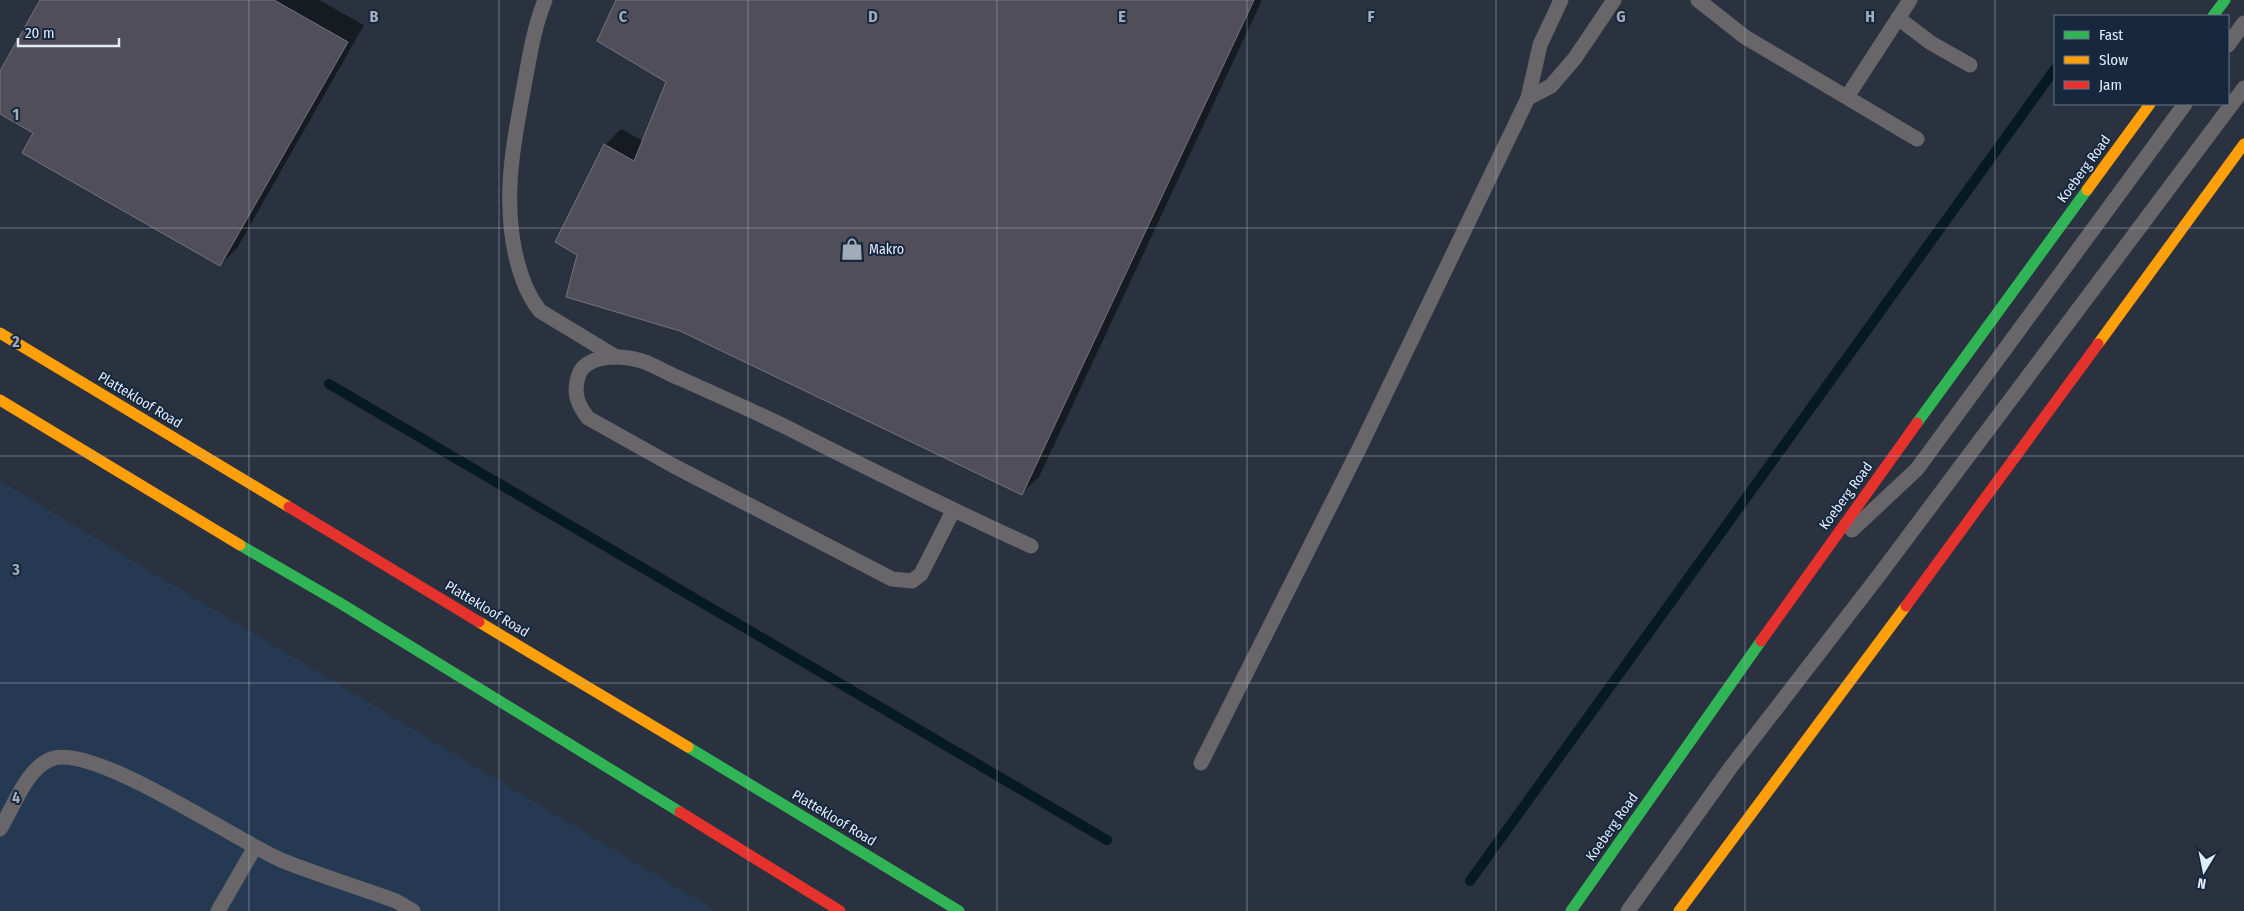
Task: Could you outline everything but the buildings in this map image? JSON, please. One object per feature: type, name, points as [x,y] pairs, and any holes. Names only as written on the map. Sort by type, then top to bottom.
[{"type":"main road","points":[[2214,15],[2225,0]]},
{"type":"main road","name":"Koeberg Road","points":[[1571,911],[1818,561],[2149,105]]},
{"type":"main road","points":[[1679,911],[1928,576],[2244,144]]},
{"type":"main road","name":"Plattekloof Road","points":[[0,333],[960,911]]},
{"type":"main road","points":[[0,400],[196,519],[340,603],[840,911]]},
{"type":"lane","points":[[545,0],[535,25],[513,147],[510,209],[515,246],[521,274],[532,301],[540,310],[616,357]]},
{"type":"lane","points":[[1201,763],[1360,447],[1528,98],[1540,45],[1561,0]]},
{"type":"lane","points":[[1528,98],[1551,86],[1576,58],[1614,0]]},
{"type":"lane","points":[[1698,0],[1744,37],[1917,139]]},
{"type":"lane","points":[[1847,97],[1910,0]]},
{"type":"lane","points":[[1898,18],[1931,42],[1970,65]]},
{"type":"lane","points":[[2229,44],[2244,23]]},
{"type":"lane","points":[[1628,911],[1731,767],[1886,566],[2244,88]]},
{"type":"lane","points":[[1818,561],[1918,470],[2184,105]]},
{"type":"lane","points":[[953,511],[921,574],[912,581],[892,579],[664,461],[588,418],[576,398],[579,374],[587,363],[600,358],[616,357],[641,360],[736,403],[953,511],[1031,546]]},
{"type":"lane","points":[[2,823],[25,784],[37,770],[50,759],[67,756],[96,763],[122,773],[282,860],[396,901],[413,911]]},
{"type":"lane","points":[[218,911],[255,847]]},
{"type":"shaded area","points":[[0,481],[716,911],[0,911]]},
{"type":"waterway","points":[[1470,881],[2054,70]]},
{"type":"waterway","points":[[329,384],[1107,840]]},
{"type":"traffic: fast","points":[[2214,15],[2225,0]]},
{"type":"traffic: fast","points":[[1917,423],[2087,190]]},
{"type":"traffic: fast","points":[[240,545],[340,603],[680,812]]},
{"type":"traffic: fast","points":[[1571,911],[1761,641]]},
{"type":"traffic: fast","points":[[688,747],[959,911]]},
{"type":"traffic: slow","points":[[2087,190],[2149,105]]},
{"type":"traffic: slow","points":[[2098,344],[2244,144]]},
{"type":"traffic: slow","points":[[0,333],[289,507]]},
{"type":"traffic: slow","points":[[0,400],[240,545]]},
{"type":"traffic: slow","points":[[1679,911],[1906,606]]},
{"type":"traffic: slow","points":[[479,622],[688,747]]},
{"type":"traffic: jam","points":[[1906,606],[2098,344]]},
{"type":"traffic: jam","points":[[1761,641],[1917,423]]},
{"type":"traffic: jam","points":[[289,507],[479,622]]},
{"type":"traffic: jam","points":[[680,812],[840,911]]},
{"type":"place","name":"Makro","points":[[852,249]]}]
